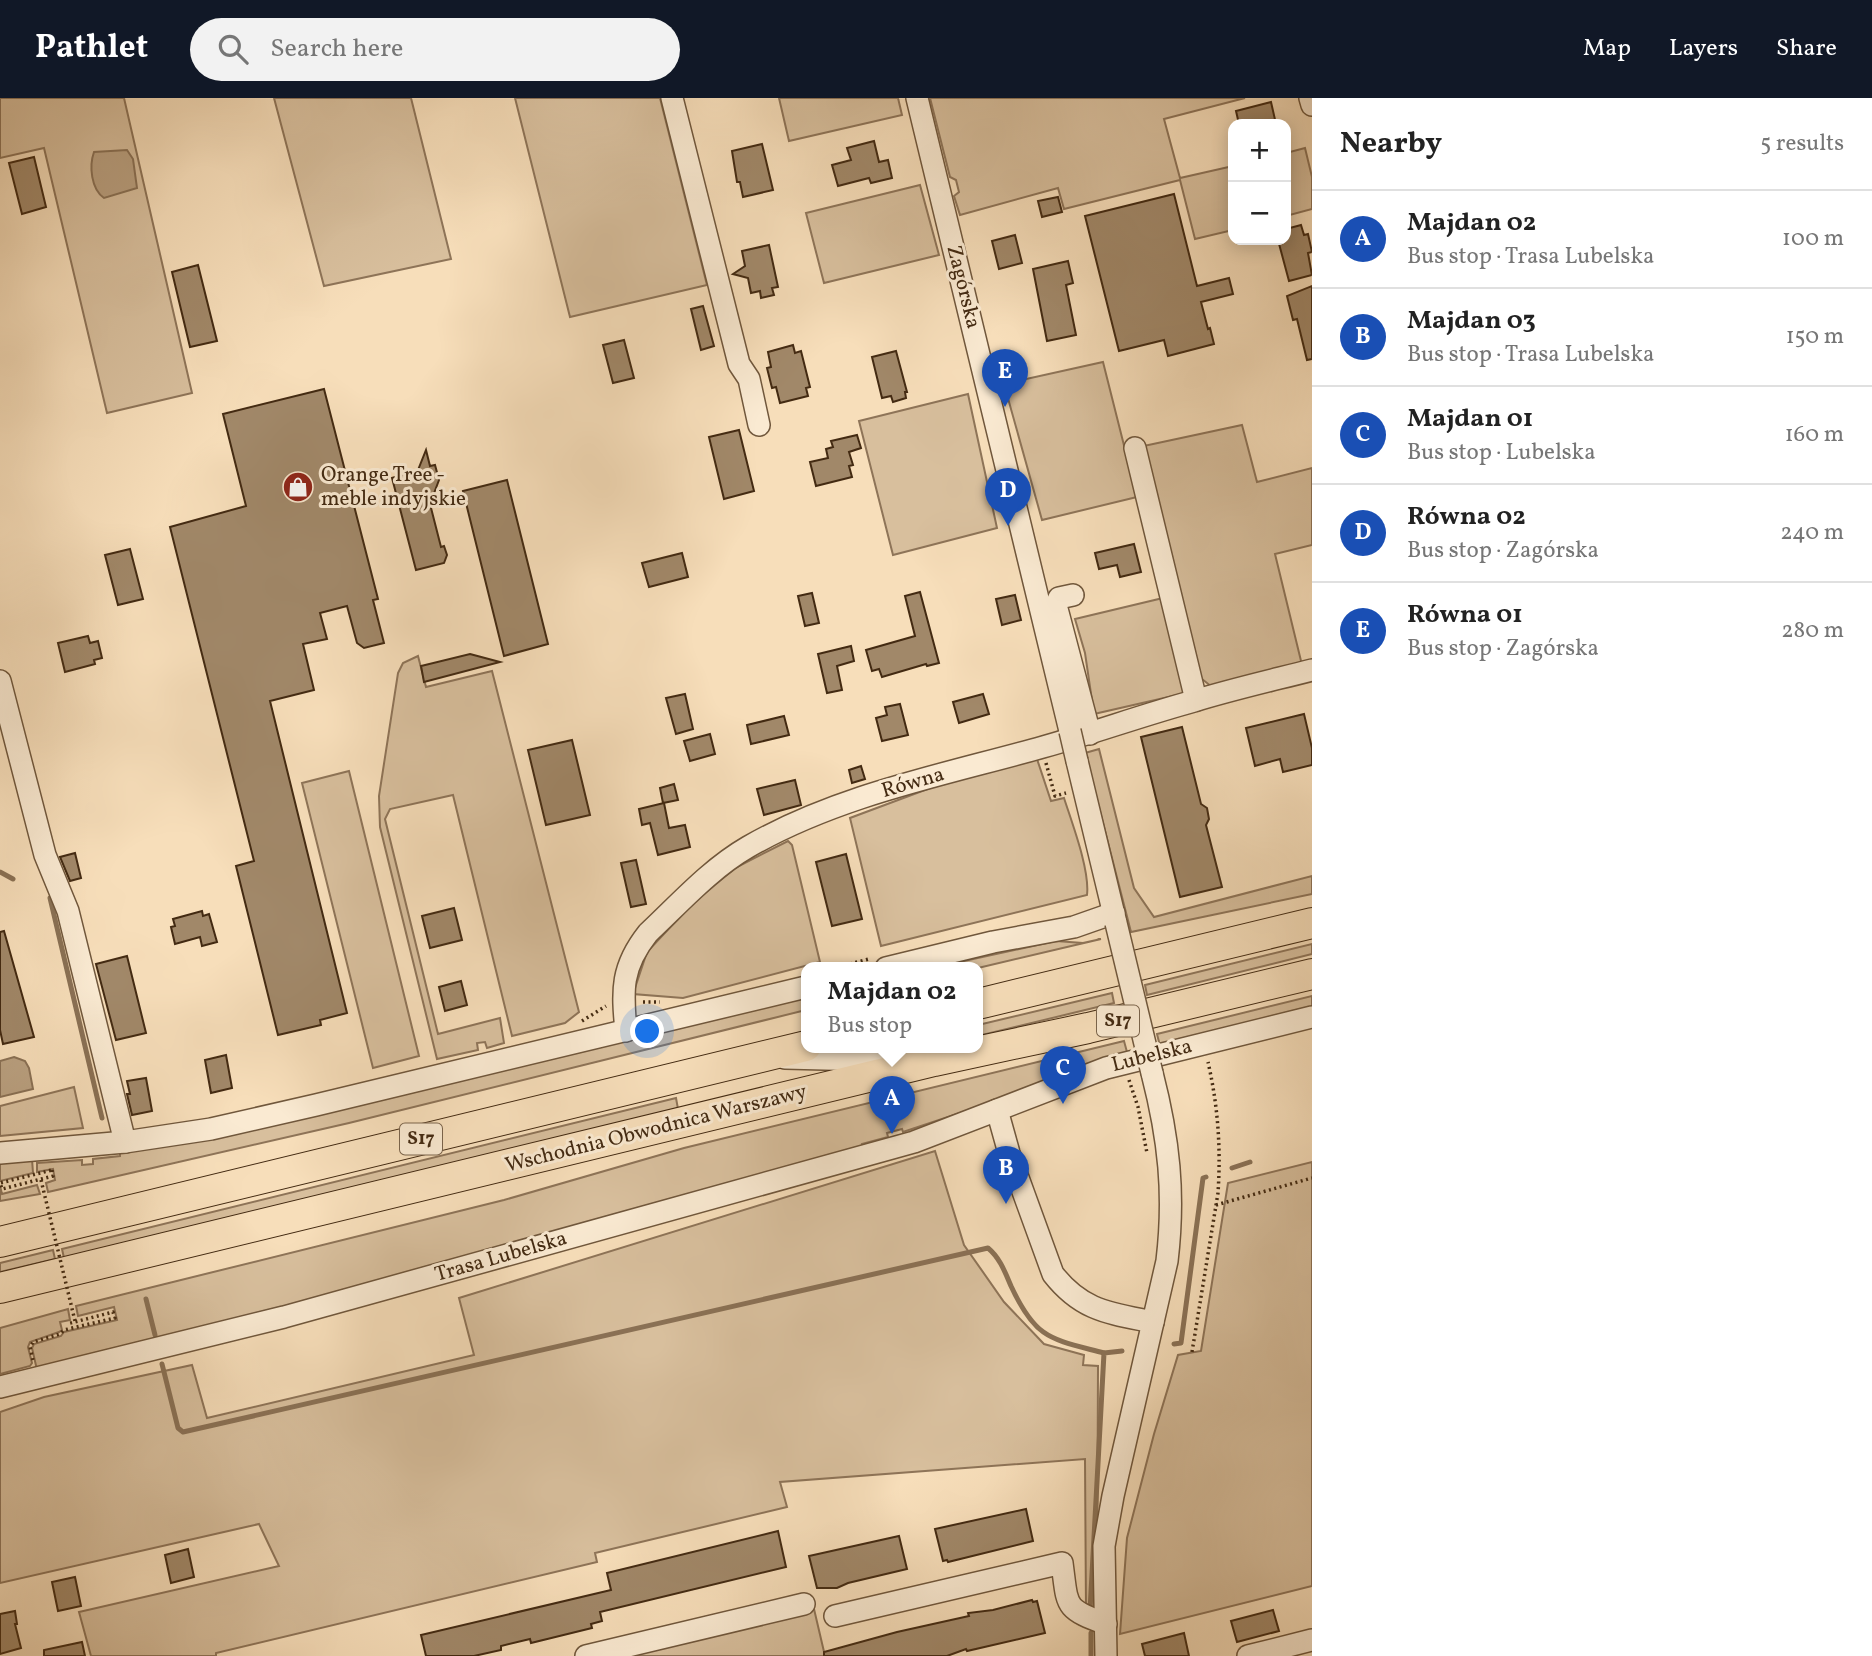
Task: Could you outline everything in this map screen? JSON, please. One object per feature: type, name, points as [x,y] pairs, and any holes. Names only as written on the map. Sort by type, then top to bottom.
[{"type":"highway","name":"S17","points":[[983,1003],[1312,923]]},
{"type":"highway","name":"Wschodnia Obwodnica Warszawy","points":[[983,1050],[1312,974]]},
{"type":"highway","name":"S17","points":[[0,1242],[801,1047]]},
{"type":"highway","name":"Wschodnia Obwodnica Warszawy","points":[[0,1288],[971,1053]]},
{"type":"highway","points":[[0,1227],[86,1220]]},
{"type":"street","points":[[672,98],[739,364],[749,379],[759,425]]},
{"type":"street","name":"Zagórska","points":[[916,98],[1019,517],[1080,732]]},
{"type":"street","points":[[1310,98],[1312,105]]},
{"type":"street","points":[[1135,448],[1196,700]]},
{"type":"street","points":[[1073,595],[1059,598],[1056,605],[1080,732],[1077,761],[1167,1138],[1171,1199],[1167,1261],[1104,1546],[1105,1656]]},
{"type":"street","name":"Równa","points":[[626,1031],[623,984],[631,957],[638,945],[699,885],[745,849],[826,810],[869,795],[1080,732],[1312,670]]},
{"type":"street","points":[[0,681],[44,855],[68,911],[125,1142]]},
{"type":"street","points":[[884,962],[1115,918]]},
{"type":"street","points":[[0,1153],[125,1142],[211,1129],[801,988]]},
{"type":"street","name":"Lubelska","points":[[997,1110],[1106,1068],[1312,1017]]},
{"type":"street","points":[[756,1058],[933,1061]]},
{"type":"street","points":[[997,1110],[1017,1176],[1053,1275],[1065,1290],[1089,1306],[1153,1322]]},
{"type":"street","name":"Trasa Lubelska","points":[[0,1387],[348,1300],[914,1142],[946,1132],[997,1110]]},
{"type":"street","points":[[835,1616],[1062,1563],[1070,1607],[1079,1614],[1106,1624]]},
{"type":"street","points":[[586,1656],[804,1604]]},
{"type":"street","points":[[1248,1656],[1312,1640]]},
{"type":"path","points":[[1047,768],[1055,796],[1063,793]]},
{"type":"path","points":[[1192,1352],[1216,1205],[1219,1168],[1216,1100],[1203,1043]]},
{"type":"path","points":[[1127,1075],[1138,1107]]},
{"type":"path","points":[[52,1170],[53,1176],[41,1180],[2,1189],[1,1183],[52,1170]]},
{"type":"path","points":[[1216,1205],[1312,1178]]},
{"type":"path","points":[[41,1180],[75,1321]]},
{"type":"path","points":[[35,1367],[30,1347],[33,1342],[60,1334],[64,1330],[115,1318],[113,1312],[68,1324]]},
{"type":"shaded area","points":[[0,98],[124,98],[192,393],[107,413],[44,148],[0,158]]},
{"type":"shaded area","points":[[274,98],[411,98],[451,259],[324,286]]},
{"type":"shaded area","points":[[515,98],[660,98],[707,285],[570,317]]},
{"type":"shaded area","points":[[779,98],[898,98],[902,115],[789,141]]},
{"type":"shaded area","points":[[930,98],[1245,98],[1164,119],[1180,178],[1228,167],[1228,231],[1195,239],[1180,180],[1064,209],[1058,188],[960,215],[954,196],[959,192],[956,180],[950,177]]},
{"type":"shaded area","points":[[1305,148],[1312,177],[1312,209],[1291,215],[1291,182],[1291,152]]},
{"type":"shaded area","points":[[127,150],[133,159],[137,188],[104,198],[96,189],[92,177],[94,152]]},
{"type":"shaded area","points":[[920,185],[939,255],[824,283],[806,213]]},
{"type":"shaded area","points":[[1103,362],[1137,497],[1042,520],[1004,384]]},
{"type":"shaded area","points":[[968,394],[997,528],[893,555],[859,421]]},
{"type":"shaded area","points":[[1242,425],[1257,482],[1312,468],[1312,545],[1275,554],[1302,665],[1212,687],[1197,675],[1139,447]]},
{"type":"shaded area","points":[[1163,598],[1186,693],[1094,714],[1085,653],[1075,619]]},
{"type":"shaded area","points":[[418,656],[426,687],[492,671],[579,1012],[565,1023],[512,1036],[453,795],[390,809],[385,819],[438,1034],[500,1018],[504,1043],[487,1048],[485,1042],[477,1043],[478,1050],[437,1059],[380,827],[379,796],[398,673],[403,663]]},
{"type":"shaded area","points":[[1099,749],[1134,888],[1154,917],[1312,876],[1312,894],[1131,932],[1085,753]]},
{"type":"shaded area","points":[[1037,759],[1051,801],[1064,798],[1083,860],[1087,895],[881,946],[850,818],[949,781]]},
{"type":"shaded area","points":[[349,771],[419,1056],[373,1068],[302,783]]},
{"type":"shaded area","points":[[788,841],[792,845],[820,962],[801,962],[801,967],[683,998],[633,994],[647,952],[690,906],[735,868]]},
{"type":"shaded area","points":[[1101,939],[983,967],[983,962],[960,962],[1056,941],[1083,943]]},
{"type":"shaded area","points":[[1312,944],[1312,954],[1147,995],[1145,985]]},
{"type":"shaded area","points":[[1112,993],[1114,1003],[983,1035],[983,1024]]},
{"type":"shaded area","points":[[1312,996],[1312,1009],[1160,1046],[1157,1034]]},
{"type":"shaded area","points":[[801,998],[801,1011],[349,1123],[48,1192],[46,1183],[55,1180],[53,1169],[37,1172],[37,1163],[82,1160],[82,1165],[93,1164],[93,1159],[120,1156],[120,1151]]},
{"type":"shaded area","points":[[1124,1041],[1127,1052],[1060,1073],[1011,1096],[903,1132],[902,1129],[887,1133],[888,1137],[862,1144],[863,1149],[195,1332],[37,1370],[32,1348],[34,1344],[61,1336],[64,1332],[117,1320],[114,1307],[78,1316],[76,1306],[504,1200],[684,1148]]},
{"type":"shaded area","points":[[14,1057],[25,1061],[33,1089],[0,1097],[0,1061]]},
{"type":"shaded area","points":[[74,1087],[83,1128],[0,1136],[0,1106]]},
{"type":"shaded area","points":[[676,1098],[678,1109],[64,1258],[62,1249]]},
{"type":"shaded area","points":[[935,1151],[964,1245],[1004,1302],[1044,1344],[1084,1355],[1083,1365],[1098,1366],[1097,1609],[1086,1611],[1085,1459],[780,1482],[787,1507],[595,1553],[597,1562],[216,1653],[216,1656],[91,1656],[79,1612],[279,1566],[259,1524],[0,1583],[0,1412],[44,1397],[192,1365],[207,1418],[474,1355],[459,1298]]},
{"type":"shaded area","points":[[32,1159],[33,1173],[0,1181],[0,1162]]},
{"type":"shaded area","points":[[1312,1162],[1312,1586],[1120,1634],[1127,1538],[1178,1355],[1201,1351],[1228,1183]]},
{"type":"shaded area","points":[[37,1185],[40,1194],[0,1201],[0,1186],[2,1194]]},
{"type":"shaded area","points":[[53,1250],[55,1259],[0,1272],[0,1263]]},
{"type":"shaded area","points":[[68,1309],[70,1320],[60,1322],[62,1330],[30,1342],[30,1366],[0,1374],[0,1328]]},
{"type":"shaded area","points":[[814,1609],[825,1656],[618,1656]]},
{"type":"building","points":[[1271,102],[1275,119],[1238,119],[1236,111]]},
{"type":"building","points":[[874,141],[879,162],[888,160],[892,178],[871,183],[869,178],[838,186],[832,165],[851,160],[847,148]]},
{"type":"building","points":[[762,144],[773,190],[743,197],[740,182],[737,182],[732,151]]},
{"type":"building","points":[[34,157],[46,207],[22,214],[9,163]]},
{"type":"building","points":[[1174,194],[1197,286],[1229,278],[1233,294],[1201,302],[1214,344],[1168,356],[1164,340],[1119,351],[1085,216]]},
{"type":"building","points":[[1058,197],[1062,212],[1042,217],[1038,201]]},
{"type":"building","points":[[1301,225],[1304,235],[1308,234],[1312,252],[1308,253],[1312,275],[1289,281],[1279,245],[1291,245],[1291,228]]},
{"type":"building","points":[[1015,235],[1022,263],[999,269],[992,241]]},
{"type":"building","points":[[769,245],[778,287],[772,288],[774,295],[761,298],[760,291],[751,293],[748,278],[733,274],[745,266],[742,251]]},
{"type":"building","points":[[1068,261],[1073,283],[1066,285],[1076,335],[1047,341],[1033,269]]},
{"type":"building","points":[[198,265],[217,341],[190,347],[172,272]]},
{"type":"building","points":[[1312,286],[1312,359],[1307,360],[1297,319],[1293,320],[1287,296]]},
{"type":"building","points":[[703,306],[714,346],[701,350],[691,309]]},
{"type":"building","points":[[624,340],[634,378],[613,383],[603,345]]},
{"type":"building","points":[[793,345],[795,353],[801,351],[810,387],[806,388],[808,396],[780,403],[776,387],[772,388],[767,368],[771,367],[768,352]]},
{"type":"building","points":[[896,351],[907,392],[906,398],[893,402],[891,396],[882,398],[872,357]]},
{"type":"building","points":[[324,389],[378,599],[373,600],[384,643],[364,648],[357,643],[347,606],[320,613],[327,639],[303,644],[314,690],[270,701],[347,1013],[320,1020],[321,1025],[278,1035],[236,866],[254,861],[170,527],[246,506],[223,414]]},
{"type":"building","points":[[739,430],[754,491],[724,499],[709,437]]},
{"type":"building","points":[[857,435],[861,448],[849,452],[853,465],[849,466],[852,477],[816,486],[810,462],[828,458],[826,449],[833,447],[831,441]]},
{"type":"building","points":[[426,450],[430,466],[435,465],[439,480],[430,504],[441,547],[444,546],[447,555],[444,563],[416,570],[392,478],[418,470]]},
{"type":"building","points":[[507,480],[548,644],[504,656],[463,491]]},
{"type":"building","points":[[1134,544],[1141,572],[1120,577],[1117,565],[1099,569],[1095,553]]},
{"type":"building","points":[[130,549],[143,599],[118,605],[105,555]]},
{"type":"building","points":[[682,553],[688,577],[649,587],[642,563]]},
{"type":"building","points":[[920,592],[939,663],[926,664],[882,677],[879,669],[872,671],[866,650],[915,636],[905,596]]},
{"type":"building","points":[[812,593],[819,623],[805,626],[798,596]]},
{"type":"building","points":[[1015,595],[1021,620],[1002,625],[996,599]]},
{"type":"building","points":[[88,636],[90,643],[98,641],[102,658],[94,660],[95,664],[65,672],[58,643]]},
{"type":"building","points":[[851,646],[854,661],[837,666],[842,690],[827,693],[818,654]]},
{"type":"building","points":[[470,654],[500,662],[424,682],[421,666]]},
{"type":"building","points":[[685,694],[693,729],[676,734],[666,698]]},
{"type":"building","points":[[983,694],[989,714],[959,723],[953,702]]},
{"type":"building","points":[[900,704],[908,735],[882,741],[876,718],[887,715],[885,707]]},
{"type":"building","points":[[1304,714],[1312,748],[1312,765],[1283,772],[1280,759],[1255,766],[1246,728]]},
{"type":"building","points":[[784,716],[789,735],[751,744],[747,725]]},
{"type":"building","points":[[1182,727],[1201,804],[1207,808],[1209,819],[1206,825],[1222,887],[1180,897],[1141,737]]},
{"type":"building","points":[[710,734],[715,754],[690,761],[684,741]]},
{"type":"building","points":[[572,740],[590,815],[546,825],[528,750]]},
{"type":"building","points":[[861,766],[865,779],[852,783],[849,770]]},
{"type":"building","points":[[795,780],[801,805],[764,815],[757,789]]},
{"type":"building","points":[[674,784],[678,800],[663,803],[660,788]]},
{"type":"building","points":[[664,803],[669,828],[685,825],[690,847],[658,855],[650,823],[642,825],[639,809]]},
{"type":"building","points":[[75,853],[81,878],[70,881],[60,857]]},
{"type":"building","points":[[846,854],[862,919],[832,926],[816,862]]},
{"type":"building","points":[[636,860],[646,904],[631,907],[621,863]]},
{"type":"building","points":[[454,908],[462,940],[430,948],[422,916]]},
{"type":"building","points":[[202,911],[203,916],[209,914],[217,942],[202,946],[200,937],[175,944],[171,927],[175,926],[173,919]]},
{"type":"building","points":[[4,931],[34,1037],[3,1044],[0,1030],[0,932]]},
{"type":"building","points":[[127,956],[146,1033],[116,1040],[96,964]]},
{"type":"building","points":[[461,981],[467,1005],[445,1011],[439,987]]},
{"type":"building","points":[[226,1055],[232,1088],[211,1093],[205,1060]]},
{"type":"building","points":[[146,1078],[152,1111],[132,1115],[127,1081]]},
{"type":"building","points":[[1026,1509],[1033,1541],[943,1561],[935,1529]]},
{"type":"building","points":[[778,1531],[786,1567],[600,1612],[602,1621],[591,1624],[592,1628],[531,1643],[530,1639],[501,1646],[501,1650],[474,1656],[426,1656],[421,1635],[611,1590],[607,1573]]},
{"type":"building","points":[[899,1536],[907,1569],[837,1588],[817,1588],[809,1556]]},
{"type":"building","points":[[188,1549],[194,1577],[171,1583],[165,1555]]},
{"type":"building","points":[[75,1577],[81,1606],[58,1611],[52,1582]]},
{"type":"building","points":[[1037,1601],[1045,1633],[967,1651],[966,1649],[947,1656],[824,1656],[824,1652],[897,1632],[969,1616],[968,1613]]},
{"type":"building","points":[[1273,1610],[1279,1631],[1237,1642],[1231,1621]]},
{"type":"building","points":[[15,1611],[21,1648],[0,1654],[0,1614]]},
{"type":"building","points":[[1184,1633],[1189,1656],[1145,1656],[1142,1644]]},
{"type":"building","points":[[82,1642],[85,1656],[44,1656],[44,1650]]},
{"type":"waterway","points":[[0,872],[13,879]]},
{"type":"waterway","points":[[50,898],[102,1118]]},
{"type":"waterway","points":[[1232,1168],[1250,1162]]},
{"type":"waterway","points":[[1174,1344],[1181,1343],[1203,1178],[1206,1177]]},
{"type":"waterway","points":[[162,1364],[178,1428],[183,1432],[988,1248],[999,1261],[1020,1304],[1037,1327],[1058,1340],[1104,1353]]},
{"type":"waterway","points":[[146,1299],[155,1335]]},
{"type":"waterway","points":[[1090,1611],[1104,1353],[1122,1351]]},
{"type":"waterway","points":[[1091,1633],[1091,1656]]},
{"type":"place","name":"Równa 01","points":[[1005,407]]},
{"type":"place","name":"Orange Tree - meble indyjskie","points":[[298,487]]},
{"type":"place","name":"Równa 02","points":[[1008,526]]},
{"type":"place","name":"Majdan 01","points":[[1063,1104]]},
{"type":"place","name":"Majdan 02","points":[[892,1134]]},
{"type":"place","name":"Majdan 03","points":[[1006,1204]]}]
